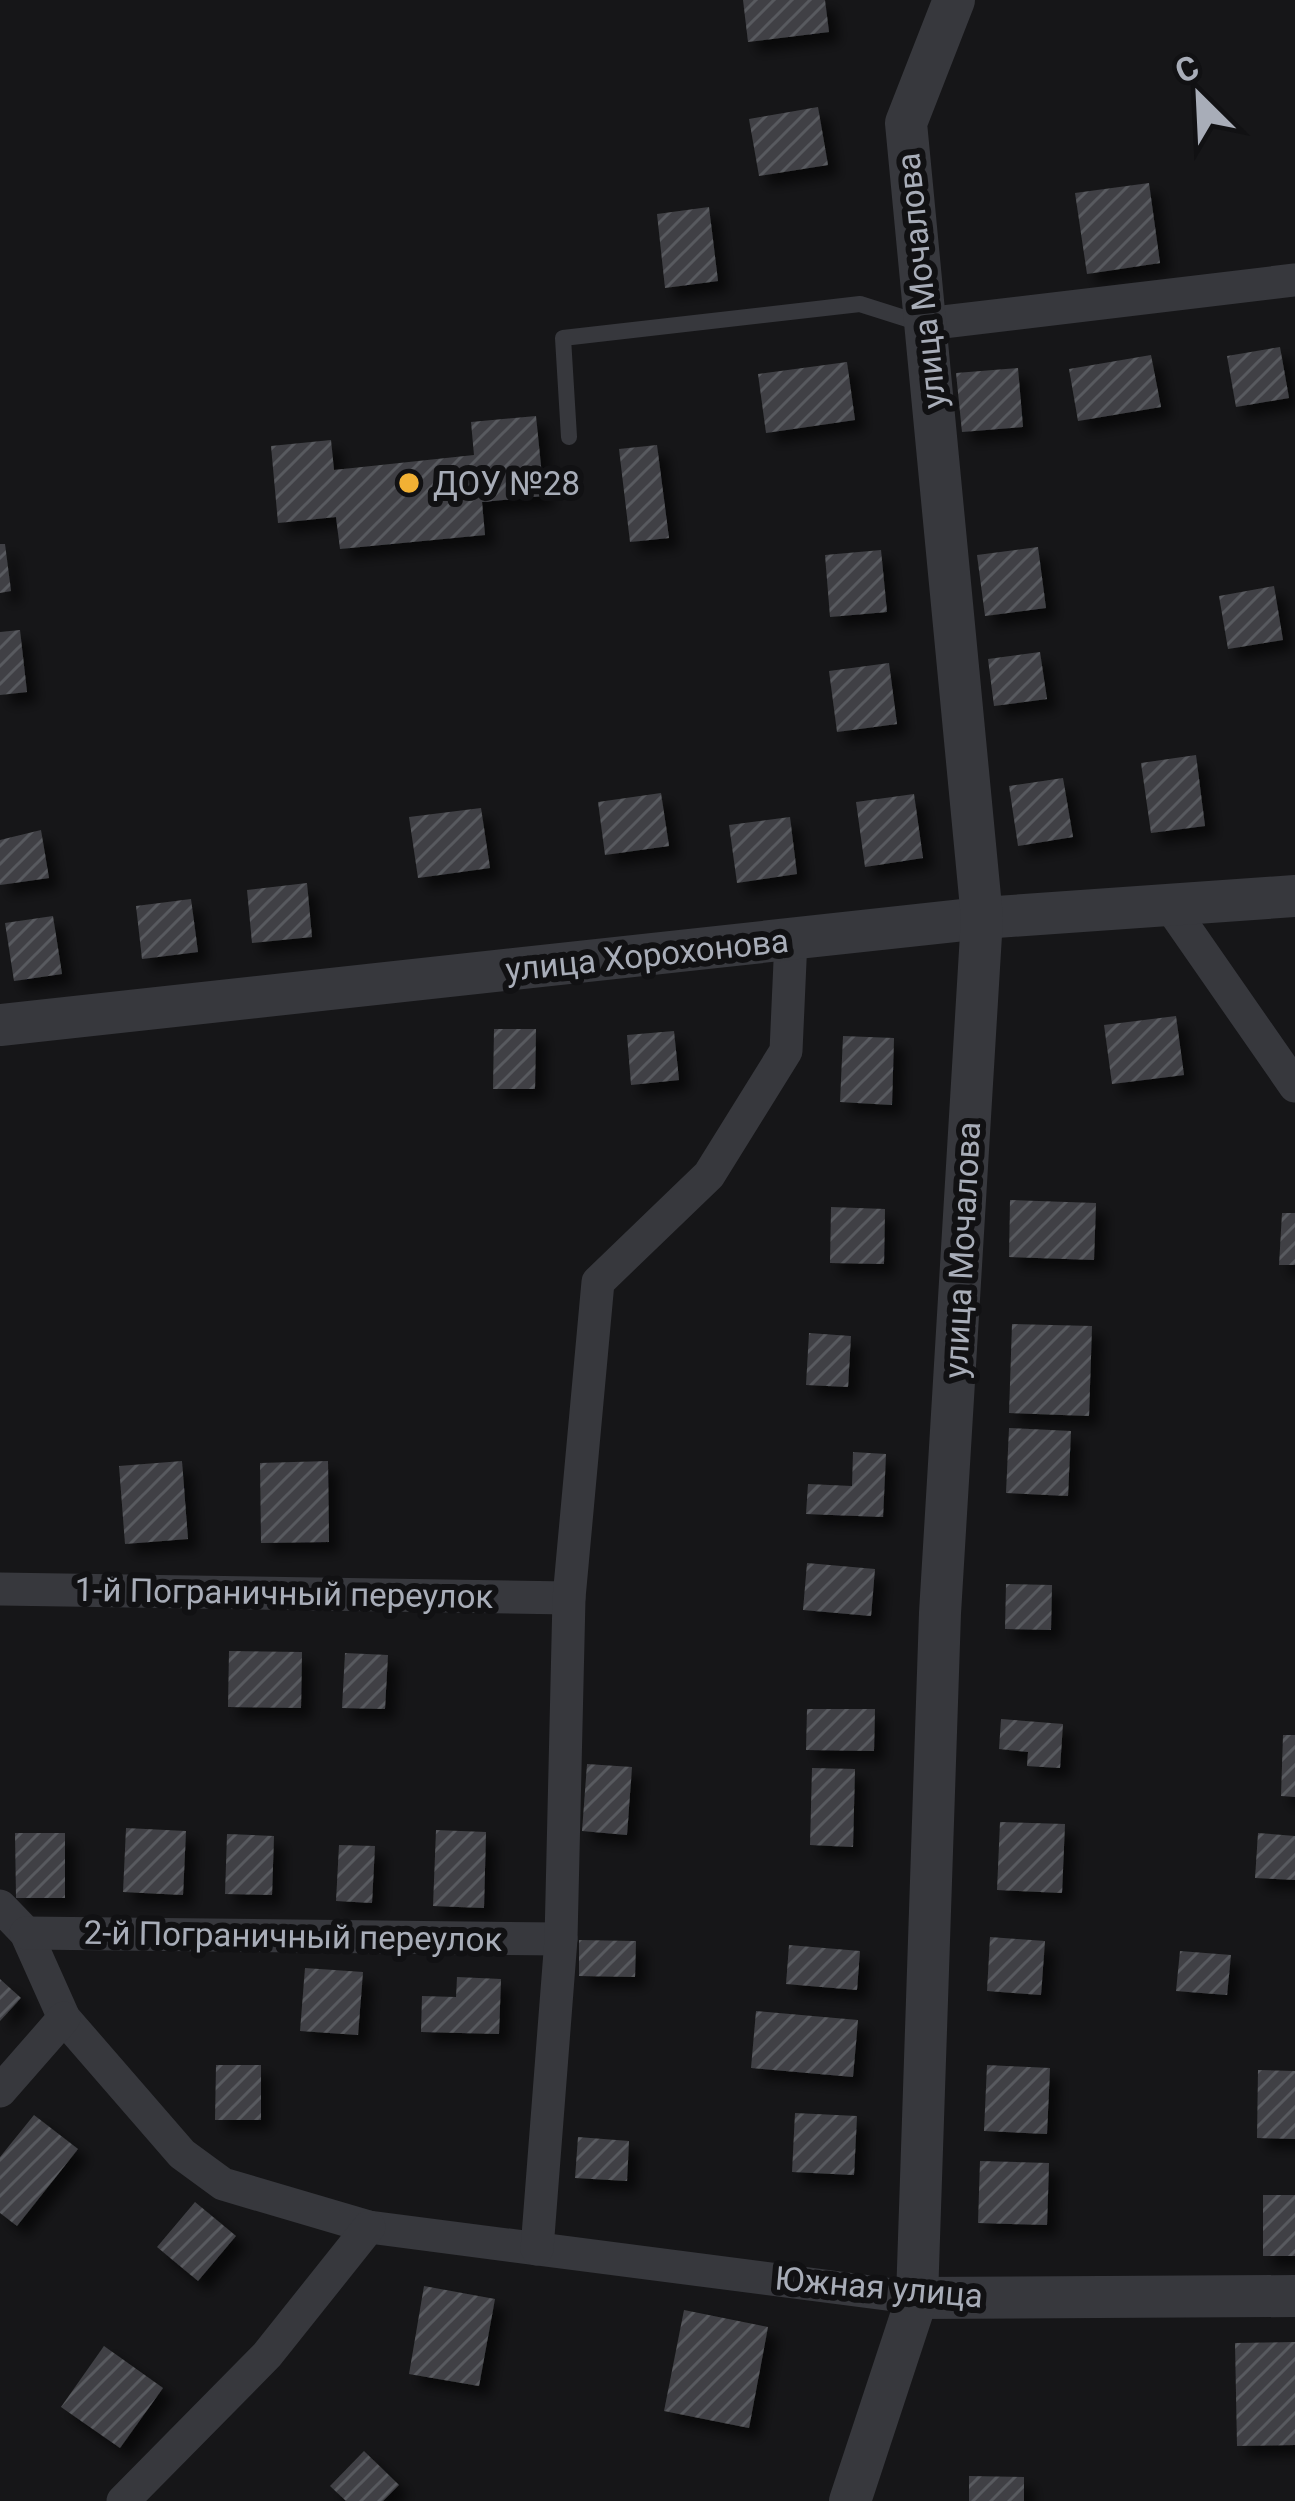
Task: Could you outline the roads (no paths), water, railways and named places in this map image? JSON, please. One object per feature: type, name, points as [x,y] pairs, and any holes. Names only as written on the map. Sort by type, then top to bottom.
[{"type":"street","name":"улица Мочалова","points":[[850,2501],[917,2298],[940,1613],[982,918],[906,124],[954,0]]},
{"type":"street","points":[[926,324],[1295,280]]},
{"type":"street","name":"улица Хорохонова","points":[[0,1025],[982,918],[1295,896]]},
{"type":"street","points":[[1170,906],[1295,1086]]},
{"type":"street","points":[[537,2249],[561,1939],[568,1598],[598,1282],[709,1175],[786,1051],[791,939]]},
{"type":"street","name":"1-й Пограничный переулок","points":[[0,1588],[568,1598]]},
{"type":"street","name":"Южная улица","points":[[0,1906],[26,1933],[64,2018],[182,2154],[223,2183],[369,2227],[917,2298],[1295,2296]]},
{"type":"street","name":"2-й Пограничный переулок","points":[[26,1933],[561,1939]]},
{"type":"street","points":[[0,2090],[64,2018]]},
{"type":"street","points":[[123,2501],[267,2355],[369,2227]]},
{"type":"lane","points":[[568,437],[563,338],[860,304],[926,324]]},
{"type":"place","name":"ДОУ №28","points":[[409,483]]}]
